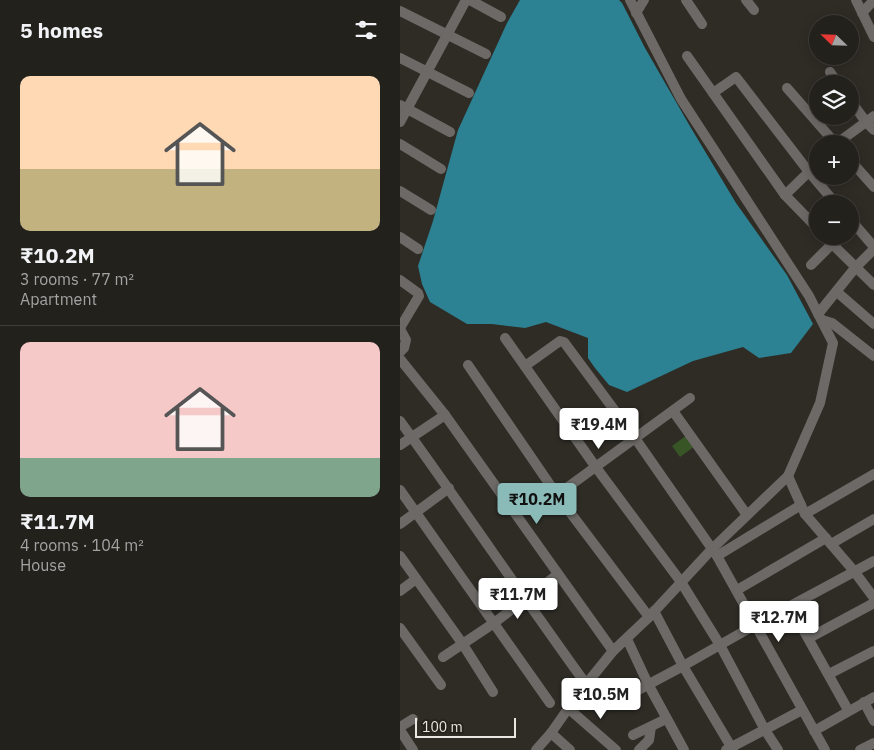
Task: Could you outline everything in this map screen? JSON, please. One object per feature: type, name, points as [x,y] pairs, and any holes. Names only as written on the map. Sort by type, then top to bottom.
[{"type":"street","points":[[400,122],[403,107],[427,72],[466,0]]},
{"type":"street","points":[[470,0],[501,17]]},
{"type":"street","points":[[536,750],[613,651],[652,614],[681,582],[715,552],[747,515],[788,476],[820,403],[833,343],[809,296],[681,99],[630,0]]},
{"type":"street","points":[[636,13],[644,0]]},
{"type":"street","points":[[686,0],[702,24]]},
{"type":"street","points":[[746,0],[754,10]]},
{"type":"street","points":[[856,0],[874,37]]},
{"type":"street","points":[[862,13],[874,0]]},
{"type":"street","points":[[400,11],[486,54]]},
{"type":"street","points":[[688,56],[785,195],[809,220]]},
{"type":"street","points":[[400,58],[469,93]]},
{"type":"street","points":[[713,93],[736,77],[809,172],[785,195]]},
{"type":"street","points":[[787,88],[828,135]]},
{"type":"street","points":[[403,107],[450,132]]},
{"type":"street","points":[[859,109],[870,119],[874,130]]},
{"type":"street","points":[[848,135],[870,119]]},
{"type":"street","points":[[400,144],[441,168]]},
{"type":"street","points":[[859,170],[874,187]]},
{"type":"street","points":[[820,185],[828,195]]},
{"type":"street","points":[[400,191],[431,210]]},
{"type":"street","points":[[820,318],[837,292],[874,248],[859,230]]},
{"type":"street","points":[[400,237],[418,249]]},
{"type":"street","points":[[810,265],[824,245]]},
{"type":"street","points":[[833,245],[874,285]]},
{"type":"street","points":[[400,280],[418,293],[419,296],[400,329],[406,340],[404,348],[400,352]]},
{"type":"street","points":[[837,292],[874,324]]},
{"type":"street","points":[[820,318],[832,323],[874,356]]},
{"type":"street","points":[[505,338],[595,466],[681,582],[720,645],[765,730],[778,750]]},
{"type":"street","points":[[525,366],[563,341],[635,438],[715,552],[825,750]]},
{"type":"street","points":[[400,360],[445,415],[557,575],[613,651]]},
{"type":"street","points":[[468,366],[557,495],[652,614],[730,749],[802,710]]},
{"type":"street","points":[[557,495],[690,398]]},
{"type":"street","points":[[673,411],[747,515]]},
{"type":"street","points":[[400,445],[445,415]]},
{"type":"street","points":[[400,421],[450,488],[525,599],[586,684]]},
{"type":"street","points":[[715,552],[874,474]]},
{"type":"street","points":[[788,476],[803,509],[874,598]]},
{"type":"street","points":[[400,524],[450,488]]},
{"type":"street","points":[[400,490],[550,702]]},
{"type":"street","points":[[737,590],[828,541],[874,519]]},
{"type":"street","points":[[400,556],[462,643],[493,692]]},
{"type":"street","points":[[610,705],[874,561]]},
{"type":"street","points":[[443,657],[494,623],[557,575]]},
{"type":"street","points":[[400,591],[416,579]]},
{"type":"street","points":[[809,638],[874,603]]},
{"type":"street","points":[[790,606],[848,710]]},
{"type":"street","points":[[400,628],[440,685]]},
{"type":"street","points":[[627,639],[648,684],[684,750]]},
{"type":"street","points":[[828,674],[874,651]]},
{"type":"street","points":[[814,731],[874,696]]},
{"type":"street","points":[[864,702],[874,721]]},
{"type":"street","points":[[569,708],[604,746],[616,750]]},
{"type":"street","points":[[413,719],[400,729],[413,750]]},
{"type":"street","points":[[632,735],[666,719]]},
{"type":"street","points":[[639,750],[649,740],[651,727]]},
{"type":"street","points":[[551,733],[570,750]]},
{"type":"green space","points":[[687,435],[695,446],[680,457],[672,446]]},
{"type":"water","points":[[520,0],[619,0],[622,3],[645,48],[691,128],[736,203],[787,275],[813,324],[791,353],[759,358],[743,347],[693,361],[627,392],[609,385],[595,368],[588,358],[588,338],[546,322],[525,328],[492,324],[467,324],[430,302],[422,284],[418,266],[433,221],[458,130],[507,23]]}]
